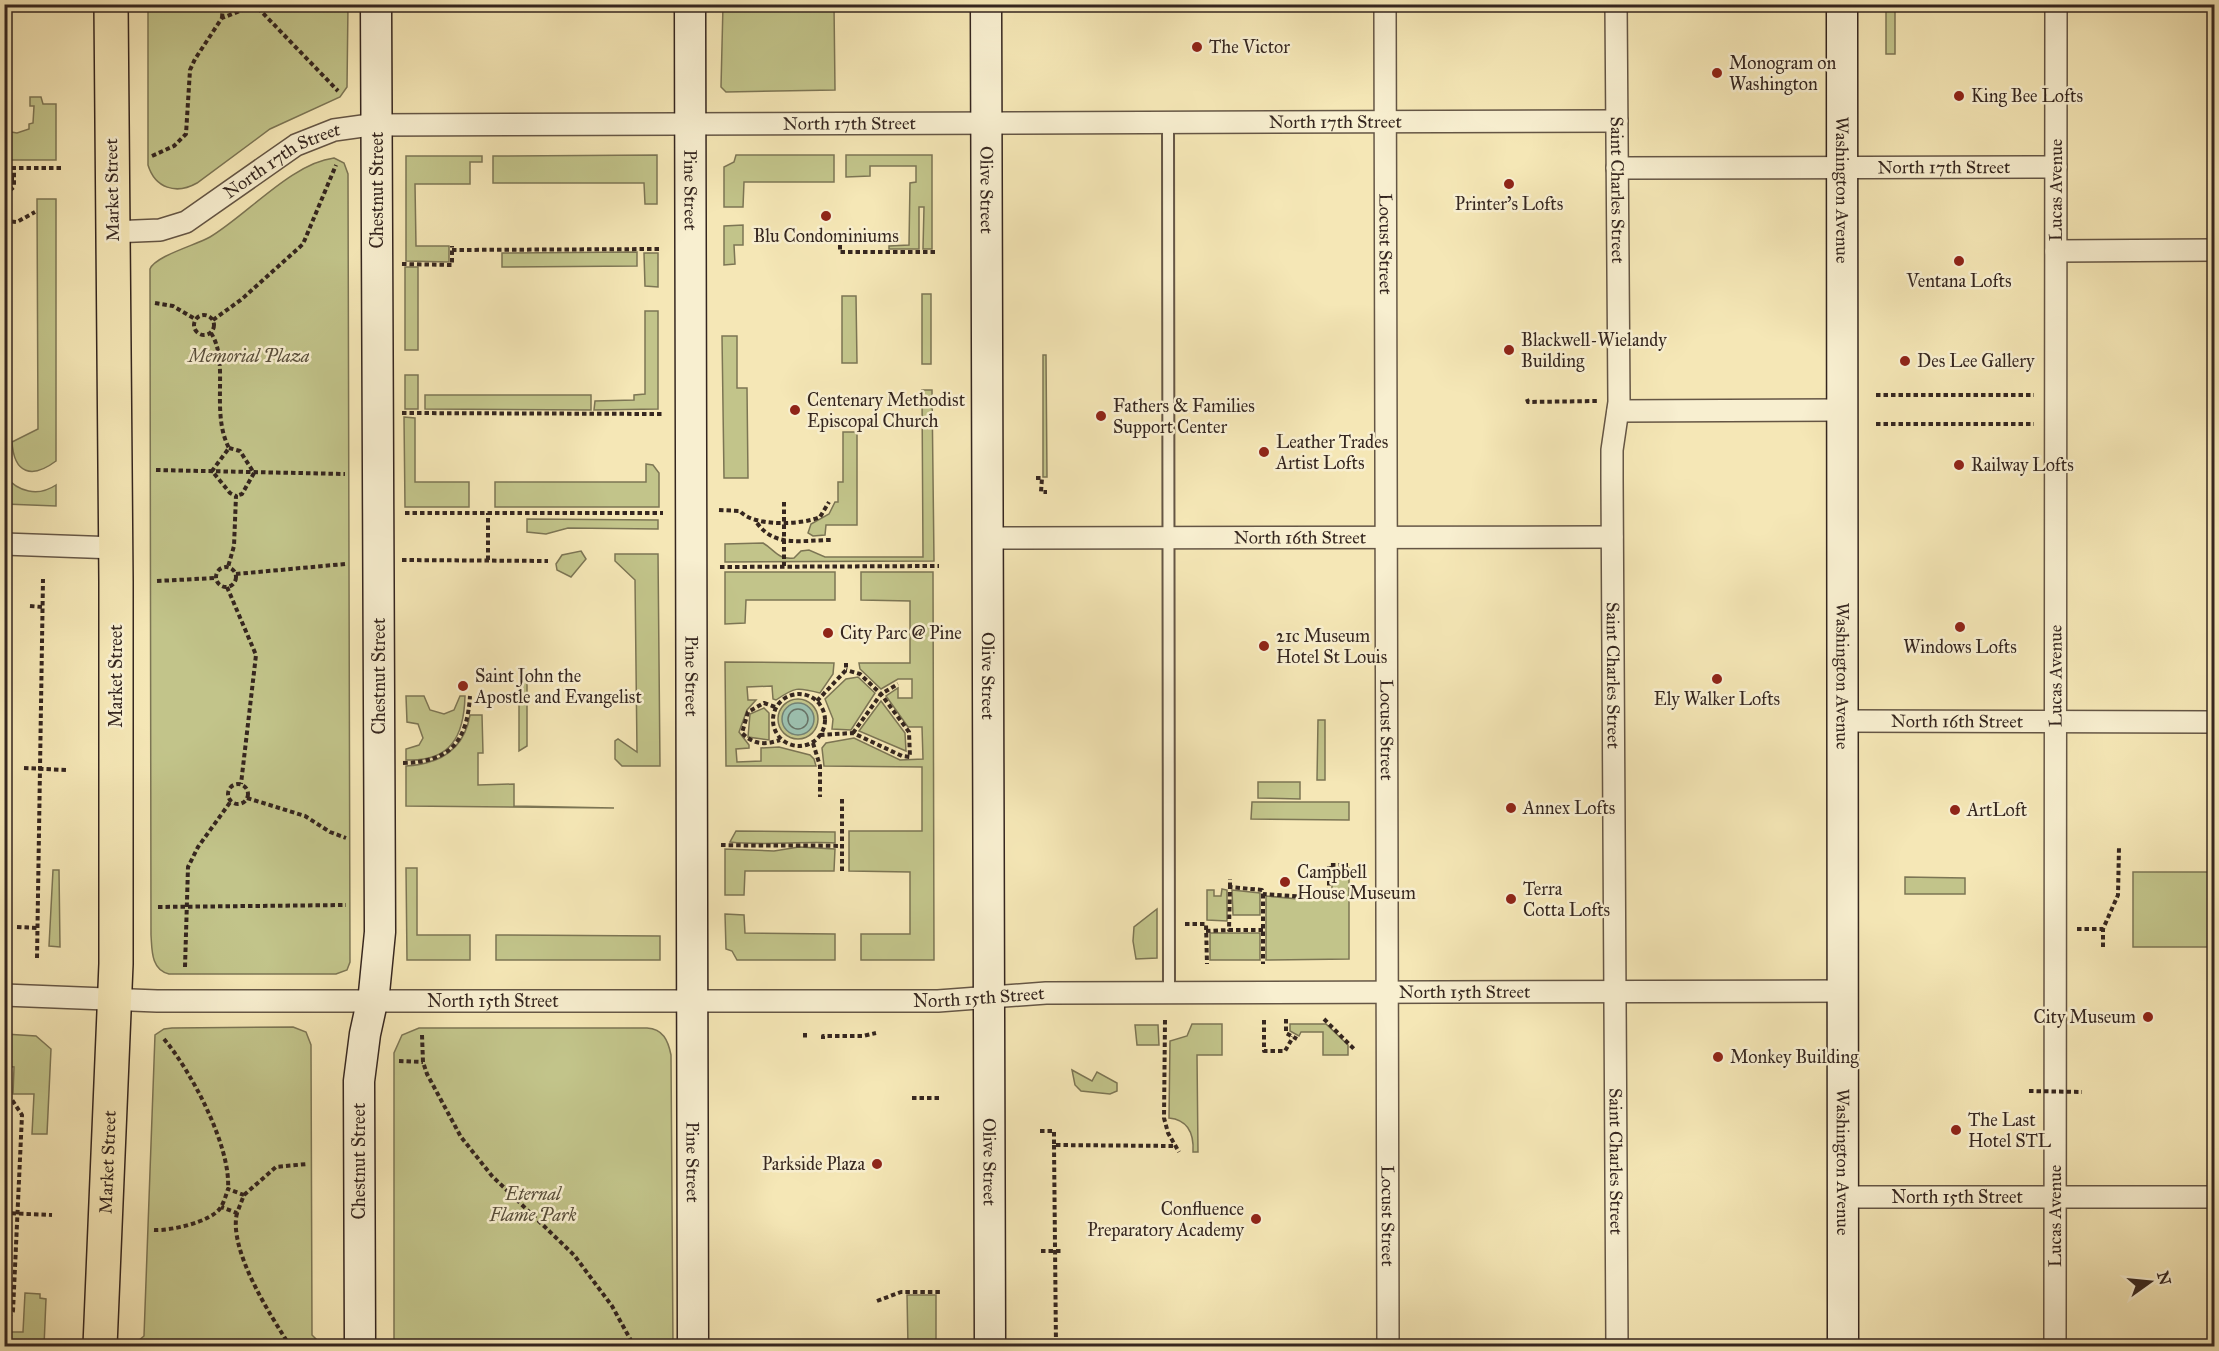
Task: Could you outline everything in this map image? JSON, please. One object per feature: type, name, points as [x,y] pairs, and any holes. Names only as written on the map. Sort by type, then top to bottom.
[{"type":"main road","name":"Market Street","points":[[100,1347],[115,1000],[116,548],[111,4]]},
{"type":"main road","name":"Chestnut Street","points":[[360,1347],[359,1081],[380,932],[376,4]]},
{"type":"main road","name":"Pine Street","points":[[690,4],[693,1347]]},
{"type":"main road","name":"Olive Street","points":[[986,4],[990,538],[990,1347]]},
{"type":"main road","name":"Washington Avenue","points":[[1842,4],[1843,1347]]},
{"type":"street","name":"Locust Street","points":[[1385,4],[1388,1347]]},
{"type":"street","name":"Saint Charles Street","points":[[1616,4],[1618,411],[1612,450],[1612,537],[1617,1347]]},
{"type":"street","name":"Lucas Avenue","points":[[2055,1347],[2056,4]]},
{"type":"street","name":"North 17th Street","points":[[112,232],[160,230],[186,222],[296,145],[334,130],[376,124],[1617,121]]},
{"type":"street","name":"North 17th Street","points":[[1617,168],[2056,167]]},
{"type":"street","points":[[2056,251],[2214,250]]},
{"type":"street","points":[[1618,411],[1842,410]]},
{"type":"street","name":"North 16th Street","points":[[990,538],[1612,537]]},
{"type":"street","points":[[4,544],[116,548]]},
{"type":"street","name":"North 16th Street","points":[[1843,721],[2214,722]]},
{"type":"street","name":"North 15th Street","points":[[4,995],[115,1000],[938,1001],[1040,993],[1843,991]]},
{"type":"street","name":"North 15th Street","points":[[1843,1197],[2214,1197]]},
{"type":"lane","points":[[1167,123],[1168,993]]},
{"type":"path","points":[[152,156],[174,146],[186,134],[190,70],[201,48],[222,18],[223,4]]},
{"type":"path","points":[[222,18],[256,6],[338,91]]},
{"type":"path","points":[[213,320],[242,299],[303,244],[336,165]]},
{"type":"path","points":[[4,168],[64,168]]},
{"type":"path","points":[[4,195],[14,187],[14,168]]},
{"type":"path","points":[[4,179],[14,178]]},
{"type":"path","points":[[4,221],[17,222],[35,212]]},
{"type":"path","points":[[840,245],[840,252],[938,252]]},
{"type":"path","points":[[401,264],[452,265],[452,248],[662,249]]},
{"type":"path","points":[[155,303],[173,306],[195,319]]},
{"type":"path","points":[[195,319],[204,315],[213,320]]},
{"type":"path","points":[[195,319],[196,332],[201,335],[211,333]]},
{"type":"path","points":[[213,320],[214,327],[211,333],[219,354],[219,411],[222,432],[229,448]]},
{"type":"path","points":[[1876,395],[2038,395]]},
{"type":"path","points":[[1527,399],[1528,402],[1597,401]]},
{"type":"path","points":[[402,413],[662,414]]},
{"type":"path","points":[[1876,424],[2037,424]]},
{"type":"path","points":[[212,471],[229,448]]},
{"type":"path","points":[[229,448],[240,451],[254,473]]},
{"type":"path","points":[[156,470],[345,474]]},
{"type":"path","points":[[212,471],[230,493],[236,496],[242,494],[254,473]]},
{"type":"path","points":[[1036,478],[1041,478],[1041,492],[1047,492]]},
{"type":"path","points":[[228,567],[234,546],[236,496]]},
{"type":"path","points":[[784,502],[784,567]]},
{"type":"path","points":[[719,510],[740,511],[745,517],[757,522],[783,522],[820,517],[829,502]]},
{"type":"path","points":[[401,513],[663,513]]},
{"type":"path","points":[[488,513],[488,560]]},
{"type":"path","points":[[757,522],[766,534],[784,540],[831,540]]},
{"type":"path","points":[[402,560],[548,561]]},
{"type":"path","points":[[228,567],[236,574],[345,564]]},
{"type":"path","points":[[720,567],[939,566]]},
{"type":"path","points":[[216,578],[218,571],[228,567]]},
{"type":"path","points":[[227,587],[234,582],[236,574]]},
{"type":"path","points":[[157,582],[216,578]]},
{"type":"path","points":[[216,578],[221,585],[227,587],[256,655],[241,784]]},
{"type":"path","points":[[37,958],[43,579]]},
{"type":"path","points":[[30,606],[42,607]]},
{"type":"path","points":[[817,701],[846,670],[846,663]]},
{"type":"path","points":[[820,735],[853,734],[902,756],[910,757],[909,732],[881,694],[860,674],[846,670]]},
{"type":"path","points":[[853,734],[881,694],[898,684]]},
{"type":"path","points":[[806,694],[817,701],[824,712],[825,720],[820,735],[813,742],[796,747],[780,740],[772,724],[776,707],[788,695],[806,694]]},
{"type":"path","points":[[403,763],[425,762],[437,758],[455,746],[466,722],[470,696]]},
{"type":"path","points":[[776,707],[764,703],[748,712],[742,733],[750,741],[767,744],[780,740]]},
{"type":"path","points":[[813,742],[820,766],[820,798]]},
{"type":"path","points":[[24,768],[66,770]]},
{"type":"path","points":[[231,801],[240,803],[247,798],[248,791],[241,784]]},
{"type":"path","points":[[231,801],[228,794],[230,788],[241,784]]},
{"type":"path","points":[[842,797],[842,872]]},
{"type":"path","points":[[247,798],[305,816],[330,832],[346,838]]},
{"type":"path","points":[[185,967],[188,867],[198,847],[231,801]]},
{"type":"path","points":[[722,845],[842,846]]},
{"type":"path","points":[[2103,947],[2103,928],[2118,895],[2119,847]]},
{"type":"path","points":[[1263,894],[1308,897],[1311,892],[1326,893],[1329,888],[1329,865],[1348,865]]},
{"type":"path","points":[[1229,930],[1230,879]]},
{"type":"path","points":[[1230,887],[1254,888],[1262,891],[1263,964]]},
{"type":"path","points":[[158,907],[346,905]]},
{"type":"path","points":[[1181,924],[1206,924],[1207,964]]},
{"type":"path","points":[[17,927],[39,928]]},
{"type":"path","points":[[1206,931],[1263,930]]},
{"type":"path","points":[[1264,1020],[1264,1051],[1285,1051],[1295,1038],[1286,1034],[1286,1019]]},
{"type":"path","points":[[1324,1019],[1355,1050]]},
{"type":"path","points":[[1165,1020],[1164,1118],[1179,1152]]},
{"type":"path","points":[[805,1033],[805,1039]]},
{"type":"path","points":[[823,1039],[823,1036],[863,1036],[876,1033]]},
{"type":"path","points":[[422,1035],[423,1062],[445,1112],[476,1158],[498,1183],[574,1255],[612,1306],[634,1347]]},
{"type":"path","points":[[154,1230],[183,1227],[212,1215],[221,1208],[228,1189],[228,1178],[212,1124],[178,1059],[164,1039]]},
{"type":"path","points":[[399,1061],[423,1062]]},
{"type":"path","points":[[4,1088],[22,1115],[13,1311],[4,1324]]},
{"type":"path","points":[[2029,1091],[2082,1092]]},
{"type":"path","points":[[912,1098],[940,1098]]},
{"type":"path","points":[[1040,1131],[1054,1131],[1058,1251],[1056,1347]]},
{"type":"path","points":[[1054,1145],[1175,1146]]},
{"type":"path","points":[[290,1347],[247,1270],[236,1225],[237,1213],[244,1195],[276,1167],[307,1164]]},
{"type":"path","points":[[228,1189],[244,1195]]},
{"type":"path","points":[[221,1208],[237,1213]]},
{"type":"path","points":[[4,1213],[52,1215]]},
{"type":"path","points":[[1041,1251],[1058,1251]]},
{"type":"path","points":[[877,1301],[901,1292],[939,1292]]},
{"type":"green space","points":[[148,5],[348,5],[347,87],[340,97],[270,129],[197,183],[189,187],[174,189],[167,187],[156,179],[148,165]]},
{"type":"green space","points":[[723,5],[834,5],[835,90],[726,92],[721,87]]},
{"type":"green space","points":[[1886,5],[1895,5],[1895,54],[1886,54]]},
{"type":"green space","points":[[30,97],[41,97],[43,104],[56,104],[56,160],[5,160],[5,131],[17,133],[29,129],[29,124],[33,123],[34,106],[30,106]]},
{"type":"green space","points":[[657,155],[657,204],[645,204],[644,183],[493,183],[493,156]]},
{"type":"green space","points":[[736,155],[834,155],[834,182],[744,182],[743,207],[724,207],[724,167],[734,162]]},
{"type":"green space","points":[[846,155],[932,155],[932,249],[923,249],[924,207],[919,207],[919,249],[889,249],[889,246],[909,245],[910,183],[916,182],[916,166],[870,166],[870,176],[846,177]]},
{"type":"green space","points":[[406,156],[482,156],[482,162],[470,162],[470,184],[415,184],[416,246],[449,246],[449,262],[406,261]]},
{"type":"green space","name":"Memorial Plaza","points":[[334,158],[344,163],[348,174],[350,962],[347,970],[336,974],[169,974],[163,972],[156,964],[152,953],[151,935],[150,269],[153,264],[167,255],[210,237],[302,169]]},
{"type":"green space","points":[[37,199],[56,199],[56,461],[47,467],[32,471],[20,467],[13,453],[12,442],[38,429]]},
{"type":"green space","points":[[743,225],[743,245],[734,245],[735,264],[724,265],[724,226]]},
{"type":"green space","points":[[637,252],[637,266],[502,267],[502,253]]},
{"type":"green space","points":[[644,253],[658,253],[658,287],[645,286]]},
{"type":"green space","points":[[405,267],[418,267],[418,350],[405,350]]},
{"type":"green space","points":[[922,294],[931,294],[931,364],[922,364]]},
{"type":"green space","points":[[842,296],[856,296],[857,363],[842,363]]},
{"type":"green space","points":[[645,311],[658,311],[658,409],[594,410],[595,401],[634,400],[634,395],[645,394]]},
{"type":"green space","points":[[722,336],[737,336],[737,388],[747,388],[748,478],[724,478]]},
{"type":"green space","points":[[1043,355],[1046,355],[1047,477],[1043,477]]},
{"type":"green space","points":[[405,375],[418,375],[418,409],[405,409]]},
{"type":"green space","points":[[922,390],[932,390],[934,561],[725,562],[725,544],[763,543],[780,556],[789,558],[794,558],[801,551],[809,550],[825,557],[923,557]]},
{"type":"green space","points":[[425,395],[591,395],[591,410],[425,409]]},
{"type":"green space","points":[[404,417],[415,418],[415,482],[469,482],[469,507],[405,507]]},
{"type":"green space","points":[[843,432],[857,432],[857,525],[826,525],[825,535],[813,536],[808,533],[811,524],[829,514],[835,502],[838,502],[838,482],[843,482]]},
{"type":"green space","points":[[646,464],[653,465],[659,473],[659,507],[495,507],[495,482],[646,482]]},
{"type":"green space","points":[[5,476],[16,486],[29,491],[42,491],[56,485],[56,506],[5,504]]},
{"type":"green space","points":[[527,519],[658,520],[658,529],[568,528],[546,534],[527,532]]},
{"type":"green space","points":[[581,551],[586,559],[571,577],[557,570],[556,564],[562,555]]},
{"type":"green space","points":[[615,554],[658,554],[660,766],[622,766],[615,759],[615,741],[618,739],[637,752],[635,580],[615,561]]},
{"type":"green space","points":[[725,572],[835,572],[835,600],[746,600],[745,623],[725,624]]},
{"type":"green space","points":[[861,572],[933,572],[934,960],[861,960],[861,934],[910,934],[910,872],[849,871],[849,831],[922,831],[922,767],[824,766],[822,748],[826,743],[854,738],[900,760],[923,759],[922,727],[908,727],[886,696],[898,688],[898,698],[912,698],[912,679],[898,679],[881,689],[860,669],[859,663],[910,663],[910,601],[861,600]]},
{"type":"green space","points":[[725,662],[834,663],[833,674],[820,693],[796,689],[776,700],[773,699],[772,686],[747,687],[748,700],[756,700],[747,710],[739,732],[749,748],[736,749],[737,762],[761,761],[761,748],[779,747],[810,755],[816,766],[726,766]]},
{"type":"green space","points":[[527,675],[527,746],[519,751],[519,676]]},
{"type":"green space","points":[[858,677],[875,693],[851,730],[832,729],[833,719],[825,699],[846,679]]},
{"type":"green space","points":[[406,696],[424,696],[430,710],[444,714],[454,710],[460,696],[465,696],[462,723],[458,734],[444,751],[434,756],[406,760],[406,749],[419,745],[423,738],[418,724],[407,722]]},
{"type":"green space","points":[[798,699],[806,700],[812,705],[817,711],[817,727],[812,733],[806,738],[798,739],[790,738],[784,733],[779,727],[778,719],[779,711],[784,705],[790,700]]},
{"type":"green space","points":[[881,701],[905,733],[906,751],[859,731]]},
{"type":"green space","points":[[764,708],[769,713],[769,740],[748,737],[750,714]]},
{"type":"green space","points":[[470,715],[482,715],[483,753],[478,753],[478,785],[514,784],[514,806],[614,808],[406,806],[406,766],[430,762],[449,753],[462,737]]},
{"type":"green space","points":[[1318,720],[1325,720],[1325,780],[1317,780]]},
{"type":"green space","points":[[1258,782],[1300,782],[1300,799],[1258,798]]},
{"type":"green space","points":[[1252,802],[1349,802],[1349,820],[1251,819]]},
{"type":"green space","points":[[736,831],[835,832],[835,843],[730,842]]},
{"type":"green space","points":[[799,847],[835,849],[834,871],[745,871],[744,895],[725,895],[725,849],[774,851]]},
{"type":"green space","points":[[406,868],[417,868],[417,935],[470,935],[470,960],[407,960]]},
{"type":"green space","points":[[1332,868],[1349,868],[1349,959],[1266,960],[1266,896],[1309,900],[1313,896],[1327,896],[1332,890]]},
{"type":"green space","points":[[53,870],[59,870],[60,947],[49,946]]},
{"type":"green space","points":[[2133,872],[2214,872],[2214,947],[2133,947]]},
{"type":"green space","points":[[1905,877],[1965,878],[1965,894],[1905,894]]},
{"type":"green space","points":[[1222,889],[1227,890],[1227,921],[1207,920],[1207,890],[1214,890],[1214,896],[1221,896]]},
{"type":"green space","points":[[1232,890],[1260,893],[1260,915],[1233,915]]},
{"type":"green space","points":[[1157,909],[1157,958],[1136,959],[1133,941],[1134,927]]},
{"type":"green space","points":[[725,914],[744,915],[745,933],[835,934],[835,960],[737,960],[732,951],[726,949]]},
{"type":"green space","points":[[1210,933],[1260,933],[1260,960],[1210,960]]},
{"type":"green space","points":[[496,935],[660,936],[660,960],[496,960]]},
{"type":"green space","points":[[1192,1024],[1222,1024],[1222,1055],[1197,1055],[1198,1152],[1193,1152],[1191,1134],[1186,1125],[1169,1118],[1170,1041],[1187,1036]]},
{"type":"green space","points":[[1290,1024],[1326,1024],[1348,1045],[1348,1055],[1323,1055],[1323,1032],[1301,1032],[1299,1036],[1290,1031]]},
{"type":"green space","points":[[1135,1025],[1158,1025],[1159,1045],[1137,1045]]},
{"type":"green space","points":[[293,1027],[306,1032],[311,1045],[312,1335],[323,1346],[132,1346],[144,1336],[155,1035],[164,1029],[172,1028]]},
{"type":"green space","name":"Eternal Flame Park","points":[[419,1028],[647,1028],[664,1036],[671,1055],[673,1346],[394,1346],[394,1053],[402,1035]]},
{"type":"green space","points":[[5,1034],[36,1036],[51,1049],[47,1134],[32,1134],[34,1094],[13,1094],[14,1067],[5,1066]]},
{"type":"green space","points":[[1072,1070],[1092,1081],[1097,1072],[1117,1083],[1117,1091],[1110,1094],[1081,1091],[1075,1085]]},
{"type":"green space","points":[[25,1293],[40,1294],[40,1298],[46,1299],[44,1346],[5,1346],[5,1332],[23,1332]]},
{"type":"green space","points":[[907,1295],[936,1295],[936,1346],[908,1346]]},
{"type":"water","points":[[798,703],[809,708],[814,719],[809,730],[798,735],[787,730],[782,719],[787,708]]},
{"type":"place","name":"The Victor","points":[[1197,47]]},
{"type":"place","name":"Monogram on Washington","points":[[1717,73]]},
{"type":"place","name":"King Bee Lofts","points":[[1959,96]]},
{"type":"place","name":"Printer's Lofts","points":[[1509,184]]},
{"type":"place","name":"Blu Condominiums","points":[[826,216]]},
{"type":"place","name":"Ventana Lofts","points":[[1959,261]]},
{"type":"place","name":"Blackwell-Wielandy Building","points":[[1509,350]]},
{"type":"place","name":"Des Lee Gallery","points":[[1905,361]]},
{"type":"place","name":"Centenary Methodist Episcopal Church","points":[[795,410]]},
{"type":"place","name":"Fathers & Families Support Center","points":[[1101,416]]},
{"type":"place","name":"Leather Trades Artist Lofts","points":[[1264,452]]},
{"type":"place","name":"Railway Lofts","points":[[1959,465]]},
{"type":"place","name":"Windows Lofts","points":[[1960,627]]},
{"type":"place","name":"City Parc @ Pine","points":[[828,633]]},
{"type":"place","name":"21c Museum Hotel St Louis","points":[[1264,646]]},
{"type":"place","name":"Ely Walker Lofts","points":[[1717,679]]},
{"type":"place","name":"Saint John the Apostle and Evangelist","points":[[463,686]]},
{"type":"place","name":"Annex Lofts","points":[[1511,808]]},
{"type":"place","name":"ArtLoft","points":[[1955,810]]},
{"type":"place","name":"Campbell House Museum","points":[[1285,882]]},
{"type":"place","name":"Terra Cotta Lofts","points":[[1511,899]]},
{"type":"place","name":"City Museum","points":[[2148,1017]]},
{"type":"place","name":"Monkey Building","points":[[1718,1057]]},
{"type":"place","name":"The Last Hotel STL","points":[[1956,1130]]},
{"type":"place","name":"Parkside Plaza","points":[[877,1164]]},
{"type":"place","name":"Confluence Preparatory Academy","points":[[1256,1219]]}]
